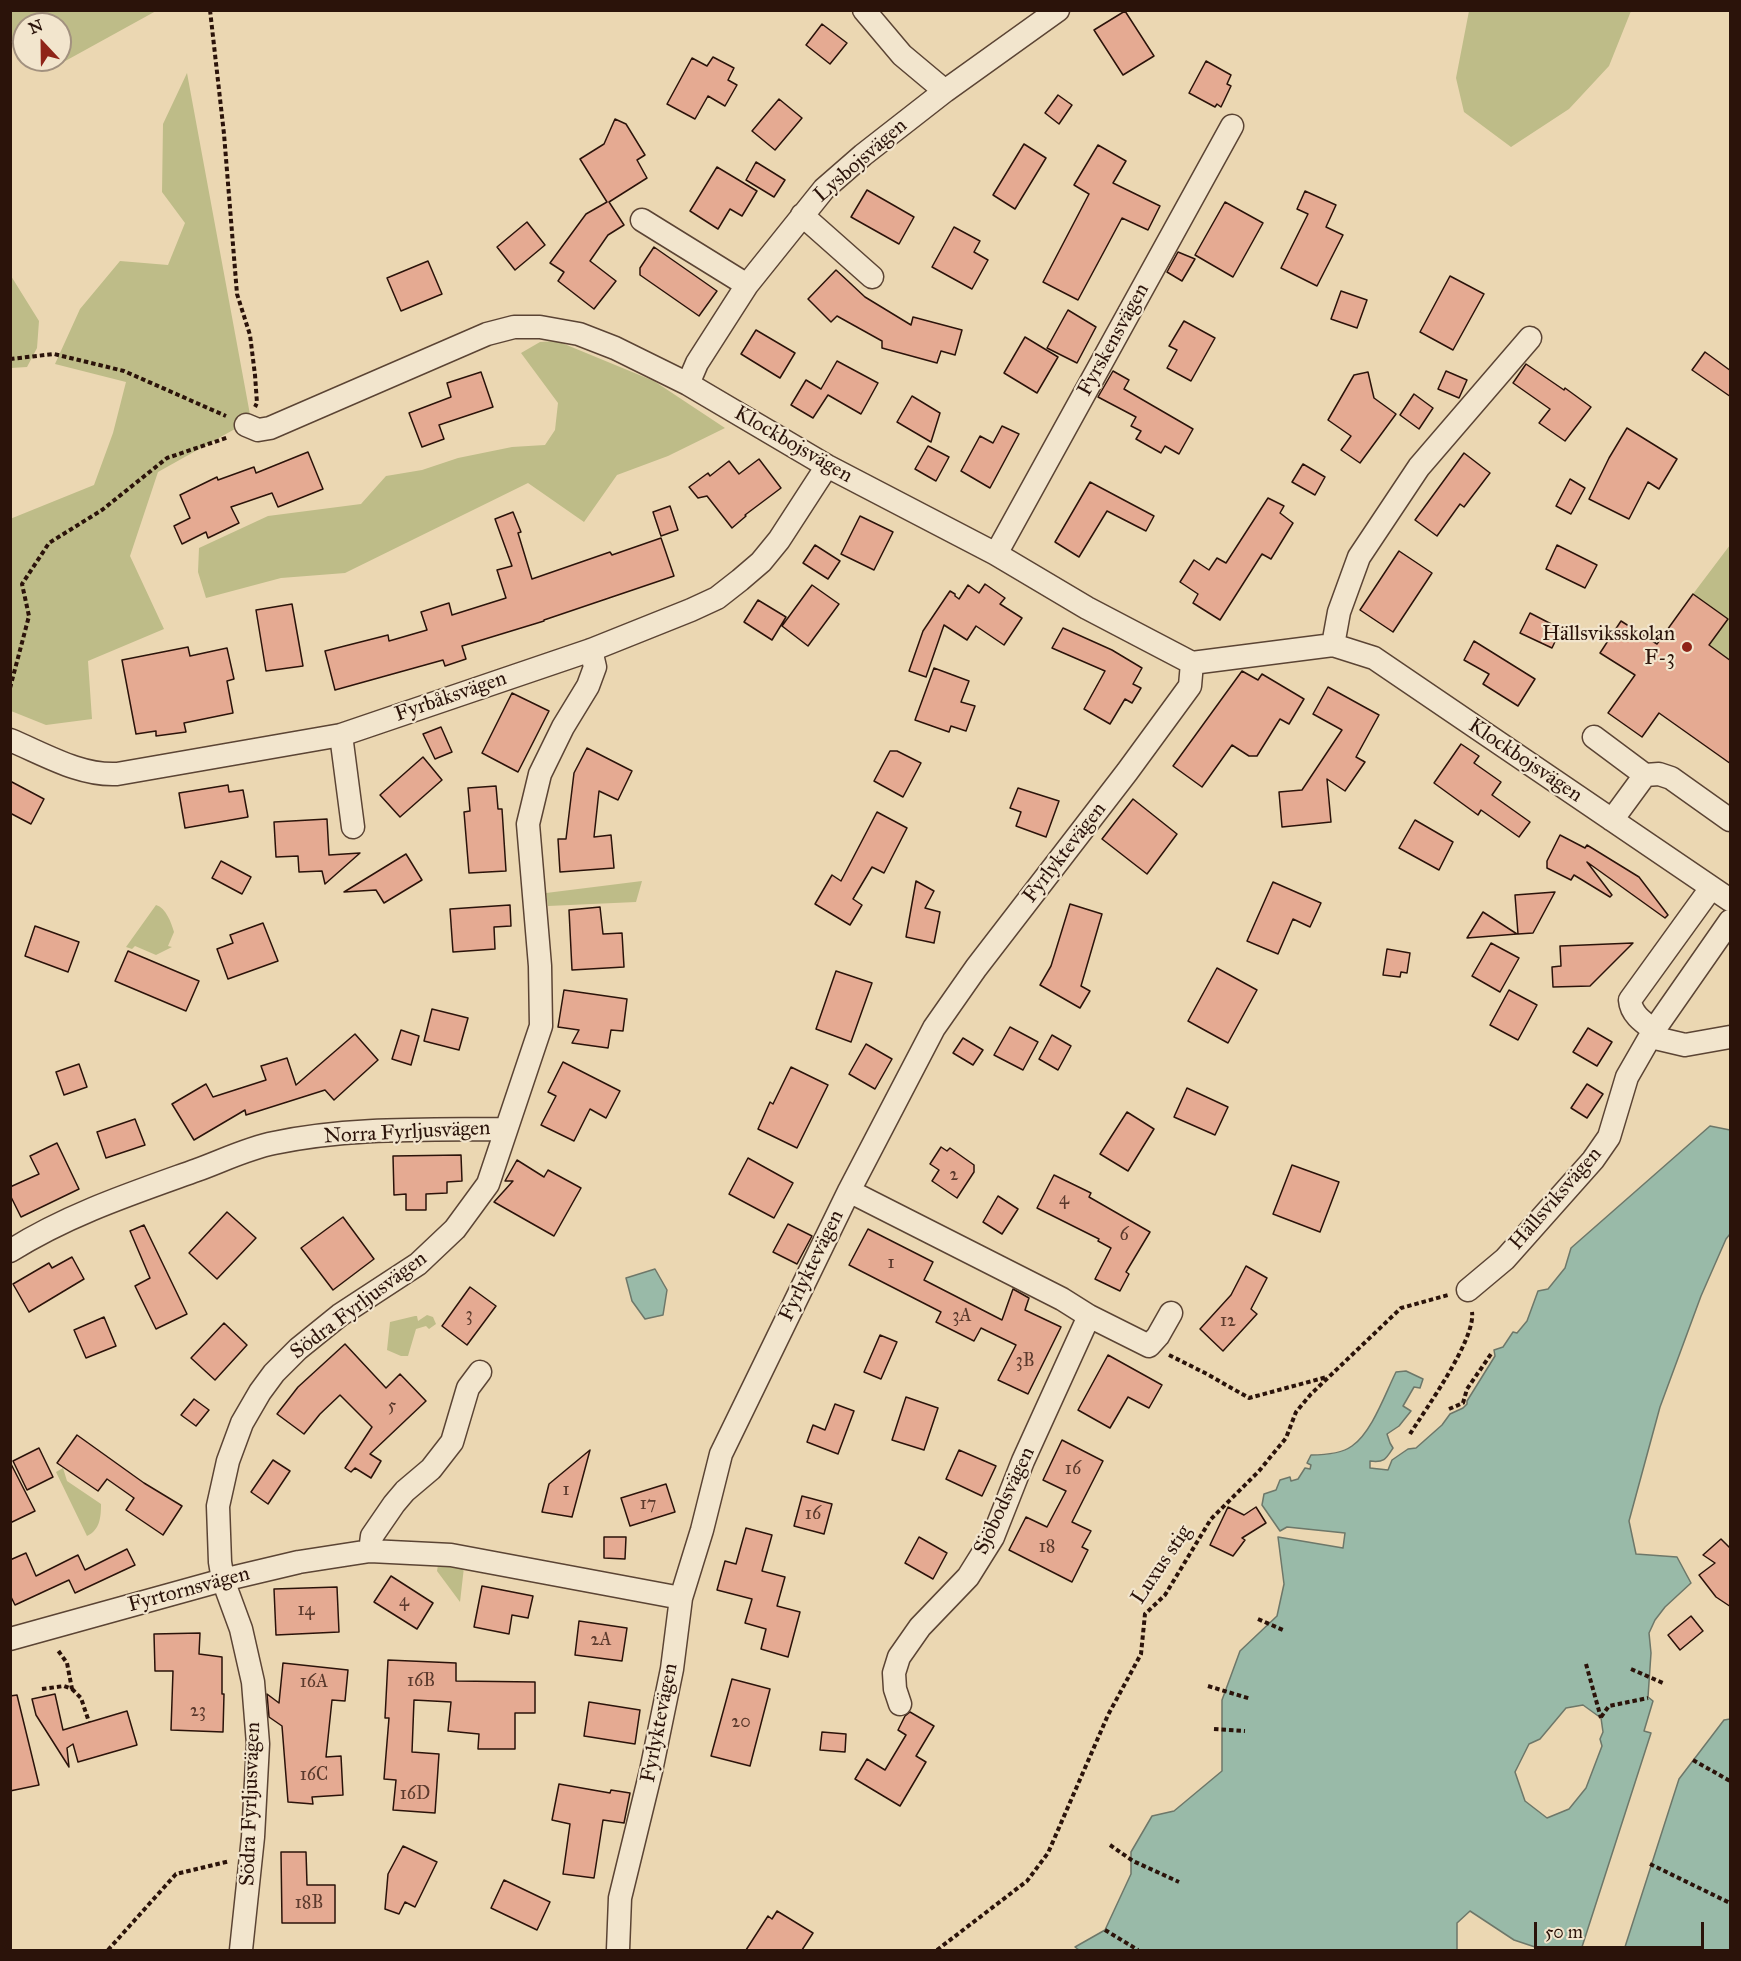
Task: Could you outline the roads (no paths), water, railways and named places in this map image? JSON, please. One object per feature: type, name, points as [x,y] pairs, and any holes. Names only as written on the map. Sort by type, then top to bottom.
[{"type":"street","points":[[864,10],[903,55],[945,91]]},
{"type":"street","name":"Lysbojsvägen","points":[[688,384],[697,363],[747,285],[824,189],[863,155],[945,91],[1058,10]]},
{"type":"street","name":"Fyrskensvägen","points":[[996,554],[1232,126]]},
{"type":"street","points":[[802,215],[872,277]]},
{"type":"street","points":[[642,220],[747,285]]},
{"type":"street","name":"Klockbojsvägen","points":[[246,425],[258,430],[270,428],[487,334],[514,327],[540,327],[579,334],[615,348],[688,384],[827,466],[996,554],[1087,608],[1192,663],[1333,645],[1374,658],[1711,888]]},
{"type":"street","points":[[1333,645],[1339,612],[1359,557],[1419,467],[1530,338]]},
{"type":"street","name":"Fyrbåksvägen","points":[[10,740],[90,773],[104,775],[341,735],[591,650],[691,610],[717,597],[760,562],[778,540],[827,466]]},
{"type":"street","name":"Norra Fyrljusvägen","points":[[10,1251],[41,1232],[108,1202],[273,1143],[351,1132],[505,1129],[542,1026],[540,966],[528,824],[540,774],[562,727],[588,686],[595,667],[591,650]]},
{"type":"street","name":"Fyrlyktevägen","points":[[618,1950],[620,1898],[651,1771],[672,1669],[681,1598],[721,1454],[849,1191],[934,1028],[976,968],[1127,772],[1190,686],[1192,663]]},
{"type":"street","points":[[341,735],[352,827]]},
{"type":"street","points":[[1594,737],[1645,775],[1659,774],[1671,778],[1731,820]]},
{"type":"street","points":[[1612,820],[1645,775]]},
{"type":"street","points":[[1731,900],[1711,888],[1630,1000],[1630,1008],[1652,1034],[1685,1045],[1731,1037]]},
{"type":"street","name":"Hällsviksvägen","points":[[1468,1290],[1505,1258],[1593,1160],[1609,1137],[1627,1077],[1652,1034],[1731,921]]},
{"type":"street","name":"Södra Fyrljusvägen","points":[[241,1950],[251,1856],[258,1744],[253,1682],[241,1629],[223,1580],[218,1506],[228,1461],[242,1423],[274,1373],[298,1349],[340,1316],[418,1264],[455,1229],[488,1185],[505,1129]]},
{"type":"street","points":[[849,1191],[1062,1299],[1089,1316],[1149,1346],[1171,1314]]},
{"type":"street","name":"Sjöbodsvägen","points":[[900,1704],[895,1689],[894,1673],[899,1657],[920,1627],[968,1577],[993,1537],[1023,1461],[1089,1316]]},
{"type":"street","points":[[370,1551],[372,1536],[382,1521],[405,1491],[431,1469],[452,1442],[468,1388],[480,1372]]},
{"type":"street","name":"Fyrtornsvägen","points":[[10,1640],[223,1580],[299,1562],[370,1551],[451,1555],[681,1598]]},
{"type":"place","name":"Hällsviksskolan F-3","points":[[1687,647]]}]
